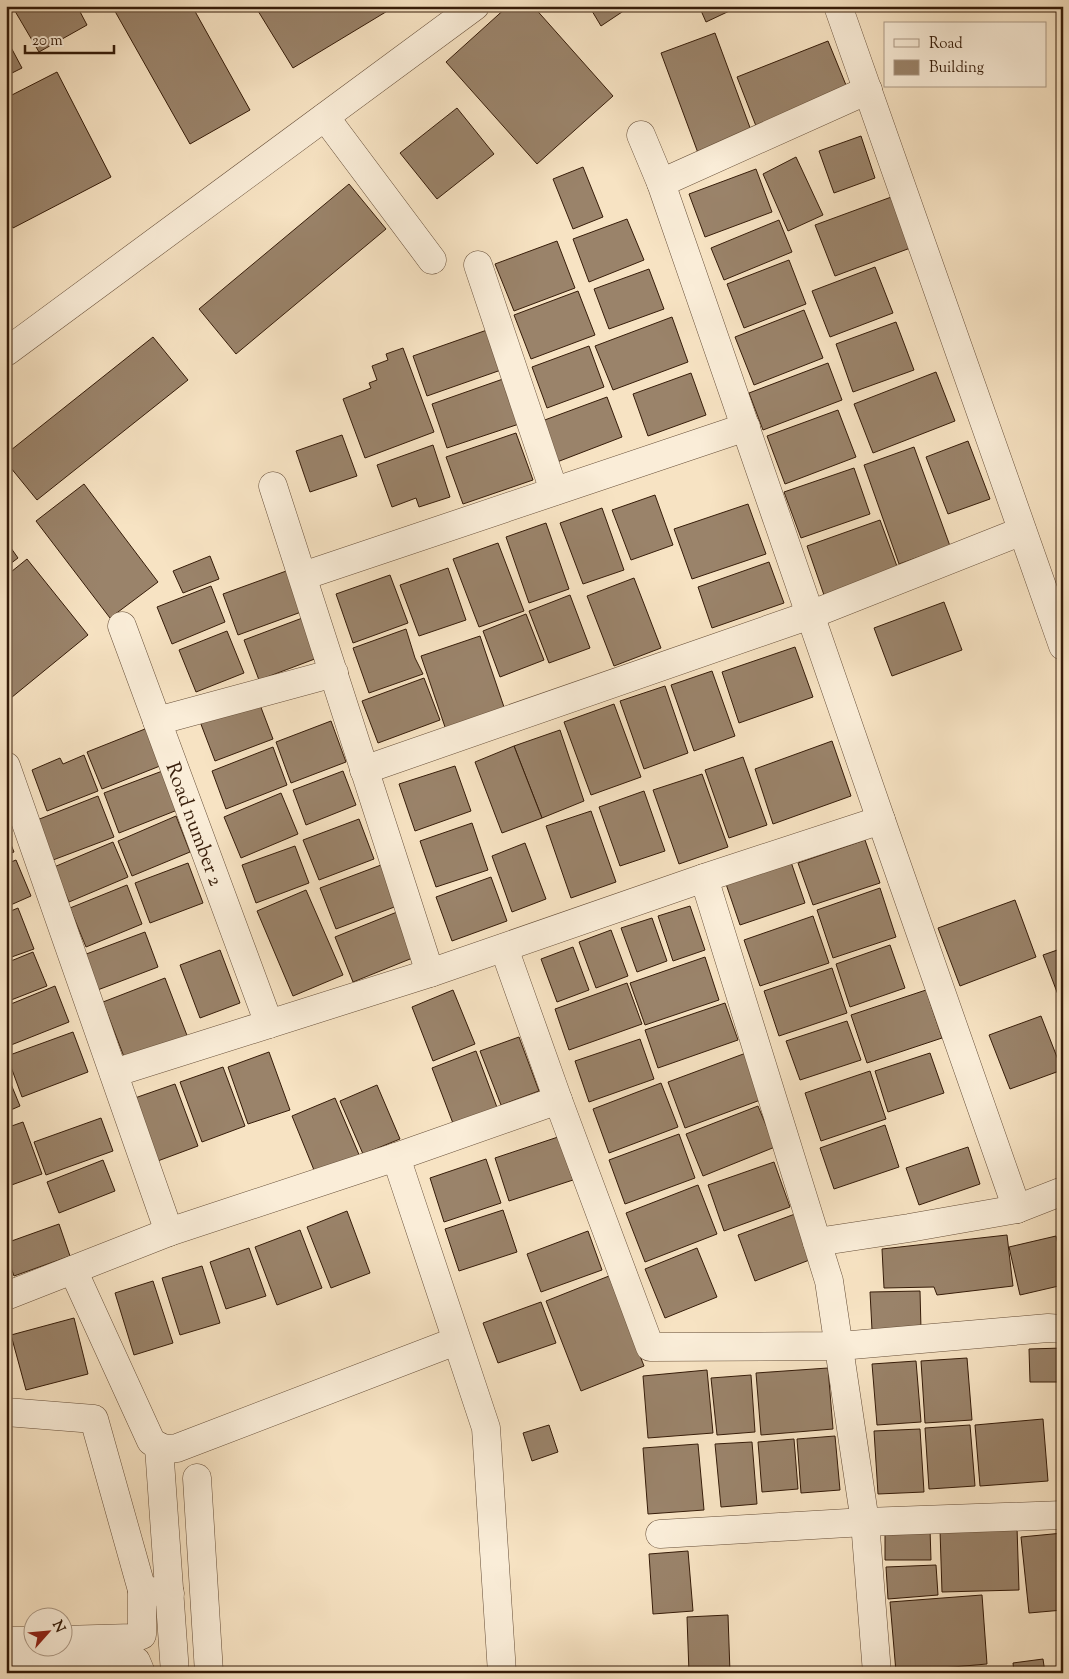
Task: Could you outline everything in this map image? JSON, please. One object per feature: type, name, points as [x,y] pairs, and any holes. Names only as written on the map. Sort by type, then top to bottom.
[{"type":"street","points":[[6,352],[474,6]]},
{"type":"street","points":[[838,6],[1063,646]]},
{"type":"street","points":[[661,183],[868,90]]},
{"type":"street","points":[[325,117],[432,260]]},
{"type":"street","points":[[641,135],[661,183],[1017,1209]]},
{"type":"street","points":[[478,265],[554,491]]},
{"type":"street","points":[[303,576],[746,427]]},
{"type":"street","points":[[273,486],[430,973]]},
{"type":"street","points":[[364,770],[810,615],[1022,531]]},
{"type":"street","name":"Road number 2","points":[[122,626],[269,1024]]},
{"type":"street","points":[[157,721],[334,673]]},
{"type":"street","points":[[6,766],[170,1232]]},
{"type":"street","points":[[114,1074],[430,973],[704,878],[881,820]]},
{"type":"street","points":[[704,878],[830,1281],[865,1522],[877,1673]]},
{"type":"street","points":[[504,948],[558,1100],[650,1347],[840,1346],[1048,1328],[1063,1329]]},
{"type":"street","points":[[6,1296],[170,1232],[396,1157],[558,1100]]},
{"type":"street","points":[[396,1157],[486,1428],[502,1673]]},
{"type":"street","points":[[817,1242],[1017,1209],[1063,1191]]},
{"type":"street","points":[[73,1270],[151,1441],[159,1447],[168,1450],[456,1341]]},
{"type":"street","points":[[6,1412],[94,1419],[142,1590],[142,1635],[133,1638],[72,1640]]},
{"type":"street","points":[[159,1447],[175,1673]]},
{"type":"street","points":[[197,1478],[209,1673]]},
{"type":"street","points":[[660,1534],[865,1522],[1063,1515]]},
{"type":"street","points":[[142,1590],[170,1593]]},
{"type":"street","points":[[6,1641],[22,1641]]},
{"type":"street","points":[[6,1668],[136,1661],[141,1673]]},
{"type":"building","points":[[12,6],[77,6],[87,25],[39,52]]},
{"type":"building","points":[[112,6],[192,6],[250,110],[190,144]]},
{"type":"building","points":[[255,6],[393,6],[394,7],[293,68]]},
{"type":"building","points":[[508,6],[533,6],[613,96],[537,164],[446,62]]},
{"type":"building","points":[[589,6],[631,6],[601,26]]},
{"type":"building","points":[[699,6],[740,6],[706,22]]},
{"type":"building","points":[[715,33],[752,133],[698,153],[661,53]]},
{"type":"building","points":[[6,38],[22,68],[6,76]]},
{"type":"building","points":[[828,41],[848,90],[756,126],[737,77]]},
{"type":"building","points":[[57,72],[111,177],[13,228],[6,215],[6,98]]},
{"type":"building","points":[[457,108],[494,154],[437,199],[400,153]]},
{"type":"building","points":[[861,136],[875,178],[834,193],[819,151]]},
{"type":"building","points":[[796,157],[823,215],[788,231],[763,174]]},
{"type":"building","points":[[583,167],[603,217],[573,229],[553,179]]},
{"type":"building","points":[[756,169],[772,212],[705,237],[689,194]]},
{"type":"building","points":[[349,184],[386,229],[236,354],[199,309]]},
{"type":"building","points":[[894,196],[913,247],[835,276],[815,225]]},
{"type":"building","points":[[627,219],[644,260],[589,282],[573,239]]},
{"type":"building","points":[[779,220],[792,252],[724,280],[711,248]]},
{"type":"building","points":[[557,241],[575,288],[514,311],[495,264]]},
{"type":"building","points":[[789,260],[806,304],[744,328],[727,284]]},
{"type":"building","points":[[875,267],[893,313],[830,337],[812,291]]},
{"type":"building","points":[[649,269],[664,309],[609,329],[594,289]]},
{"type":"building","points":[[578,291],[595,335],[531,359],[514,315]]},
{"type":"building","points":[[804,310],[823,358],[754,385],[735,337]]},
{"type":"building","points":[[672,317],[688,362],[613,390],[595,346]]},
{"type":"building","points":[[896,322],[914,370],[853,392],[836,344]]},
{"type":"building","points":[[487,330],[501,370],[427,396],[413,356]]},
{"type":"building","points":[[153,337],[188,380],[37,500],[6,462],[6,454]]},
{"type":"building","points":[[589,346],[604,387],[547,408],[532,367]]},
{"type":"building","points":[[403,348],[434,432],[365,458],[343,399],[371,388],[369,383],[377,380],[372,366],[388,360],[386,354]]},
{"type":"building","points":[[828,363],[842,400],[763,430],[749,393]]},
{"type":"building","points":[[936,372],[955,421],[873,453],[854,404]]},
{"type":"building","points":[[691,373],[706,415],[648,436],[633,394]]},
{"type":"building","points":[[503,379],[519,424],[447,448],[432,404]]},
{"type":"building","points":[[607,397],[622,437],[557,462],[542,421]]},
{"type":"building","points":[[838,410],[856,457],[785,484],[767,436]]},
{"type":"building","points":[[516,433],[533,480],[463,504],[446,457]]},
{"type":"building","points":[[342,435],[357,476],[310,492],[296,451]]},
{"type":"building","points":[[968,441],[990,499],[948,514],[926,457]]},
{"type":"building","points":[[433,445],[450,497],[419,507],[416,498],[392,507],[377,465]]},
{"type":"building","points":[[914,447],[950,546],[899,564],[864,465]]},
{"type":"building","points":[[854,468],[870,514],[801,538],[784,492]]},
{"type":"building","points":[[84,484],[158,582],[110,618],[36,521]]},
{"type":"building","points":[[655,495],[673,545],[631,560],[612,510]]},
{"type":"building","points":[[748,504],[766,554],[692,579],[674,529]]},
{"type":"building","points":[[602,508],[624,570],[583,584],[560,523]]},
{"type":"building","points":[[880,520],[898,569],[824,595],[807,546]]},
{"type":"building","points":[[546,523],[569,589],[529,603],[506,537]]},
{"type":"building","points":[[6,541],[18,558],[6,567]]},
{"type":"building","points":[[498,543],[524,611],[479,627],[453,559]]},
{"type":"building","points":[[210,556],[219,579],[183,593],[173,571]]},
{"type":"building","points":[[27,559],[88,635],[6,702],[6,576]]},
{"type":"building","points":[[769,562],[784,603],[712,628],[698,587]]},
{"type":"building","points":[[448,568],[466,620],[419,636],[400,585]]},
{"type":"building","points":[[289,570],[304,611],[238,635],[223,594]]},
{"type":"building","points":[[390,575],[408,623],[353,643],[336,594]]},
{"type":"building","points":[[634,578],[661,648],[614,666],[587,596]]},
{"type":"building","points":[[211,586],[225,622],[172,644],[157,607]]},
{"type":"building","points":[[570,595],[590,648],[549,663],[529,611]]},
{"type":"building","points":[[944,602],[962,650],[892,676],[874,628]]},
{"type":"building","points":[[526,614],[544,660],[500,677],[483,631]]},
{"type":"building","points":[[305,617],[320,657],[259,680],[244,640]]},
{"type":"building","points":[[406,629],[415,658],[423,674],[369,693],[353,648]]},
{"type":"building","points":[[227,631],[244,673],[196,692],[179,650]]},
{"type":"building","points":[[480,636],[505,710],[446,730],[421,656]]},
{"type":"building","points":[[795,647],[813,697],[739,723],[722,672]]},
{"type":"building","points":[[712,671],[735,736],[694,751],[671,685]]},
{"type":"building","points":[[424,678],[440,720],[378,743],[362,701]]},
{"type":"building","points":[[665,686],[688,753],[644,769],[620,701]]},
{"type":"building","points":[[257,697],[273,739],[215,761],[199,719]]},
{"type":"building","points":[[614,704],[641,777],[591,795],[564,722]]},
{"type":"building","points":[[331,721],[346,762],[291,783],[276,742]]},
{"type":"building","points":[[150,727],[165,764],[102,789],[87,752]]},
{"type":"building","points":[[560,730],[584,801],[542,818],[514,746]]},
{"type":"building","points":[[832,741],[851,796],[773,824],[755,769]]},
{"type":"building","points":[[514,746],[542,818],[502,833],[475,762]]},
{"type":"building","points":[[273,747],[287,785],[226,809],[212,771]]},
{"type":"building","points":[[84,755],[98,791],[47,811],[32,770],[60,758],[63,764]]},
{"type":"building","points":[[743,757],[767,825],[729,838],[705,770]]},
{"type":"building","points":[[455,766],[471,811],[415,831],[399,784]]},
{"type":"building","points":[[165,770],[180,809],[119,833],[104,793]]},
{"type":"building","points":[[343,771],[356,805],[306,825],[293,790]]},
{"type":"building","points":[[702,774],[728,847],[679,864],[653,790]]},
{"type":"building","points":[[644,791],[665,851],[620,866],[599,807]]},
{"type":"building","points":[[281,793],[298,834],[241,858],[224,817]]},
{"type":"building","points":[[98,796],[114,837],[53,860],[37,820]]},
{"type":"building","points":[[591,811],[616,882],[571,898],[546,826]]},
{"type":"building","points":[[176,816],[190,852],[132,876],[118,841]]},
{"type":"building","points":[[359,819],[374,859],[319,880],[303,840]]},
{"type":"building","points":[[472,823],[488,870],[436,887],[420,841]]},
{"type":"building","points":[[6,832],[14,852],[6,855]]},
{"type":"building","points":[[865,840],[880,883],[813,905],[798,863]]},
{"type":"building","points":[[113,842],[128,877],[69,902],[54,867]]},
{"type":"building","points":[[525,843],[546,899],[512,912],[492,856]]},
{"type":"building","points":[[295,846],[309,883],[256,903],[242,865]]},
{"type":"building","points":[[16,860],[31,896],[6,907],[6,864]]},
{"type":"building","points":[[791,862],[805,903],[740,925],[726,884]]},
{"type":"building","points":[[188,863],[203,903],[150,923],[135,883]]},
{"type":"building","points":[[381,865],[397,906],[336,929],[320,888]]},
{"type":"building","points":[[491,877],[507,921],[452,941],[436,897]]},
{"type":"building","points":[[127,885],[142,924],[86,947],[70,908]]},
{"type":"building","points":[[880,888],[896,937],[833,958],[817,910]]},
{"type":"building","points":[[306,890],[343,975],[293,996],[257,911]]},
{"type":"building","points":[[1015,900],[1036,957],[960,986],[938,928]]},
{"type":"building","points":[[690,906],[705,950],[673,961],[658,916]]},
{"type":"building","points":[[18,908],[34,949],[6,959],[6,913]]},
{"type":"building","points":[[397,912],[415,957],[353,982],[335,937]]},
{"type":"building","points":[[813,916],[829,963],[760,986],[744,940]]},
{"type":"building","points":[[652,918],[667,961],[637,972],[621,928]]},
{"type":"building","points":[[611,930],[628,976],[596,988],[579,942]]},
{"type":"building","points":[[145,932],[158,967],[95,991],[81,956]]},
{"type":"building","points":[[890,945],[905,988],[850,1007],[836,964]]},
{"type":"building","points":[[573,947],[589,990],[557,1002],[541,959]]},
{"type":"building","points":[[1063,948],[1063,1008],[1043,955]]},
{"type":"building","points":[[220,950],[240,1003],[200,1018],[180,965]]},
{"type":"building","points":[[33,952],[47,986],[6,1002],[6,963]]},
{"type":"building","points":[[705,957],[719,1000],[645,1025],[630,983]]},
{"type":"building","points":[[832,968],[847,1013],[779,1036],[764,991]]},
{"type":"building","points":[[165,978],[188,1038],[126,1062],[103,1002]]},
{"type":"building","points":[[627,983],[642,1024],[569,1050],[555,1009]]},
{"type":"building","points":[[55,986],[69,1022],[6,1047],[6,1006]]},
{"type":"building","points":[[453,990],[475,1044],[433,1061],[412,1007]]},
{"type":"building","points":[[926,990],[942,1038],[867,1063],[851,1015]]},
{"type":"building","points":[[725,1003],[738,1040],[658,1068],[645,1030]]},
{"type":"building","points":[[1041,1016],[1062,1070],[1010,1089],[989,1035]]},
{"type":"building","points":[[847,1021],[861,1060],[800,1080],[786,1041]]},
{"type":"building","points":[[73,1032],[88,1072],[22,1097],[7,1056]]},
{"type":"building","points":[[519,1037],[539,1091],[501,1105],[480,1051]]},
{"type":"building","points":[[640,1039],[654,1079],[589,1102],[575,1061]]},
{"type":"building","points":[[476,1051],[498,1110],[454,1126],[432,1068]]},
{"type":"building","points":[[269,1052],[290,1110],[248,1124],[228,1067]]},
{"type":"building","points":[[746,1053],[763,1099],[685,1128],[668,1082]]},
{"type":"building","points":[[930,1053],[944,1093],[888,1112],[875,1071]]},
{"type":"building","points":[[223,1067],[245,1126],[202,1142],[180,1082]]},
{"type":"building","points":[[870,1071],[886,1119],[821,1141],[805,1093]]},
{"type":"building","points":[[6,1072],[20,1106],[6,1112]]},
{"type":"building","points":[[661,1083],[678,1127],[609,1153],[593,1109]]},
{"type":"building","points":[[175,1084],[198,1146],[155,1162],[132,1099]]},
{"type":"building","points":[[377,1085],[400,1139],[363,1154],[340,1101]]},
{"type":"building","points":[[335,1098],[360,1157],[316,1175],[292,1116]]},
{"type":"building","points":[[758,1106],[775,1147],[703,1176],[686,1134]]},
{"type":"building","points":[[101,1118],[113,1151],[46,1175],[34,1142]]},
{"type":"building","points":[[23,1122],[42,1174],[6,1187],[6,1128]]},
{"type":"building","points":[[885,1125],[899,1167],[834,1189],[820,1148]]},
{"type":"building","points":[[679,1134],[695,1178],[625,1204],[609,1160]]},
{"type":"building","points":[[558,1137],[573,1180],[509,1201],[495,1158]]},
{"type":"building","points":[[968,1147],[980,1184],[919,1205],[906,1168]]},
{"type":"building","points":[[486,1159],[501,1203],[444,1222],[430,1178]]},
{"type":"building","points":[[103,1160],[115,1191],[59,1213],[47,1182]]},
{"type":"building","points":[[774,1162],[790,1207],[724,1231],[708,1185]]},
{"type":"building","points":[[698,1185],[717,1234],[645,1262],[626,1213]]},
{"type":"building","points":[[503,1210],[517,1252],[459,1271],[445,1229]]},
{"type":"building","points":[[347,1211],[370,1273],[331,1288],[307,1227]]},
{"type":"building","points":[[795,1214],[812,1259],[755,1281],[738,1235]]},
{"type":"building","points":[[59,1224],[70,1256],[14,1276],[6,1254],[6,1243]]},
{"type":"building","points":[[300,1230],[322,1288],[277,1305],[255,1247]]},
{"type":"building","points":[[588,1231],[602,1270],[541,1292],[527,1254]]},
{"type":"building","points":[[1007,1235],[1013,1286],[937,1295],[934,1287],[884,1288],[882,1249]]},
{"type":"building","points":[[1056,1236],[1063,1264],[1063,1285],[1020,1295],[1009,1247]]},
{"type":"building","points":[[249,1248],[266,1296],[226,1309],[210,1262]]},
{"type":"building","points":[[697,1248],[717,1297],[665,1318],[645,1269]]},
{"type":"building","points":[[202,1266],[220,1323],[180,1335],[162,1278]]},
{"type":"building","points":[[609,1276],[644,1366],[581,1391],[546,1301]]},
{"type":"building","points":[[153,1281],[173,1343],[134,1355],[115,1293]]},
{"type":"building","points":[[920,1291],[921,1329],[872,1330],[870,1292]]},
{"type":"building","points":[[541,1302],[556,1343],[498,1363],[483,1323]]},
{"type":"building","points":[[74,1318],[88,1374],[26,1390],[11,1335]]},
{"type":"building","points":[[1063,1348],[1063,1382],[1030,1382],[1029,1349]]},
{"type":"building","points":[[967,1358],[972,1420],[925,1423],[921,1361]]},
{"type":"building","points":[[916,1361],[921,1422],[877,1425],[872,1364]]},
{"type":"building","points":[[828,1368],[833,1429],[761,1435],[756,1373]]},
{"type":"building","points":[[707,1370],[713,1433],[648,1438],[643,1376]]},
{"type":"building","points":[[751,1375],[755,1432],[717,1435],[711,1378]]},
{"type":"building","points":[[1043,1419],[1048,1481],[980,1486],[975,1425]]},
{"type":"building","points":[[549,1425],[558,1452],[532,1461],[523,1433]]},
{"type":"building","points":[[970,1425],[975,1486],[929,1489],[925,1428]]},
{"type":"building","points":[[920,1429],[924,1492],[878,1494],[874,1431]]},
{"type":"building","points":[[835,1436],[840,1490],[801,1493],[797,1439]]},
{"type":"building","points":[[794,1439],[798,1489],[762,1492],[758,1442]]},
{"type":"building","points":[[752,1442],[757,1504],[721,1507],[715,1444]]},
{"type":"building","points":[[698,1444],[704,1510],[648,1514],[643,1448]]},
{"type":"building","points":[[1017,1527],[1019,1590],[942,1592],[940,1530]]},
{"type":"building","points":[[885,1529],[930,1529],[931,1560],[885,1560]]},
{"type":"building","points":[[1063,1533],[1063,1610],[1029,1613],[1021,1537]]},
{"type":"building","points":[[688,1551],[693,1611],[653,1614],[649,1554]]},
{"type":"building","points":[[936,1565],[938,1595],[888,1599],[886,1567]]},
{"type":"building","points":[[982,1595],[987,1664],[896,1672],[890,1602]]},
{"type":"building","points":[[728,1615],[730,1673],[689,1673],[687,1617]]},
{"type":"building","points":[[1043,1659],[1045,1673],[1014,1673],[1013,1663]]}]
